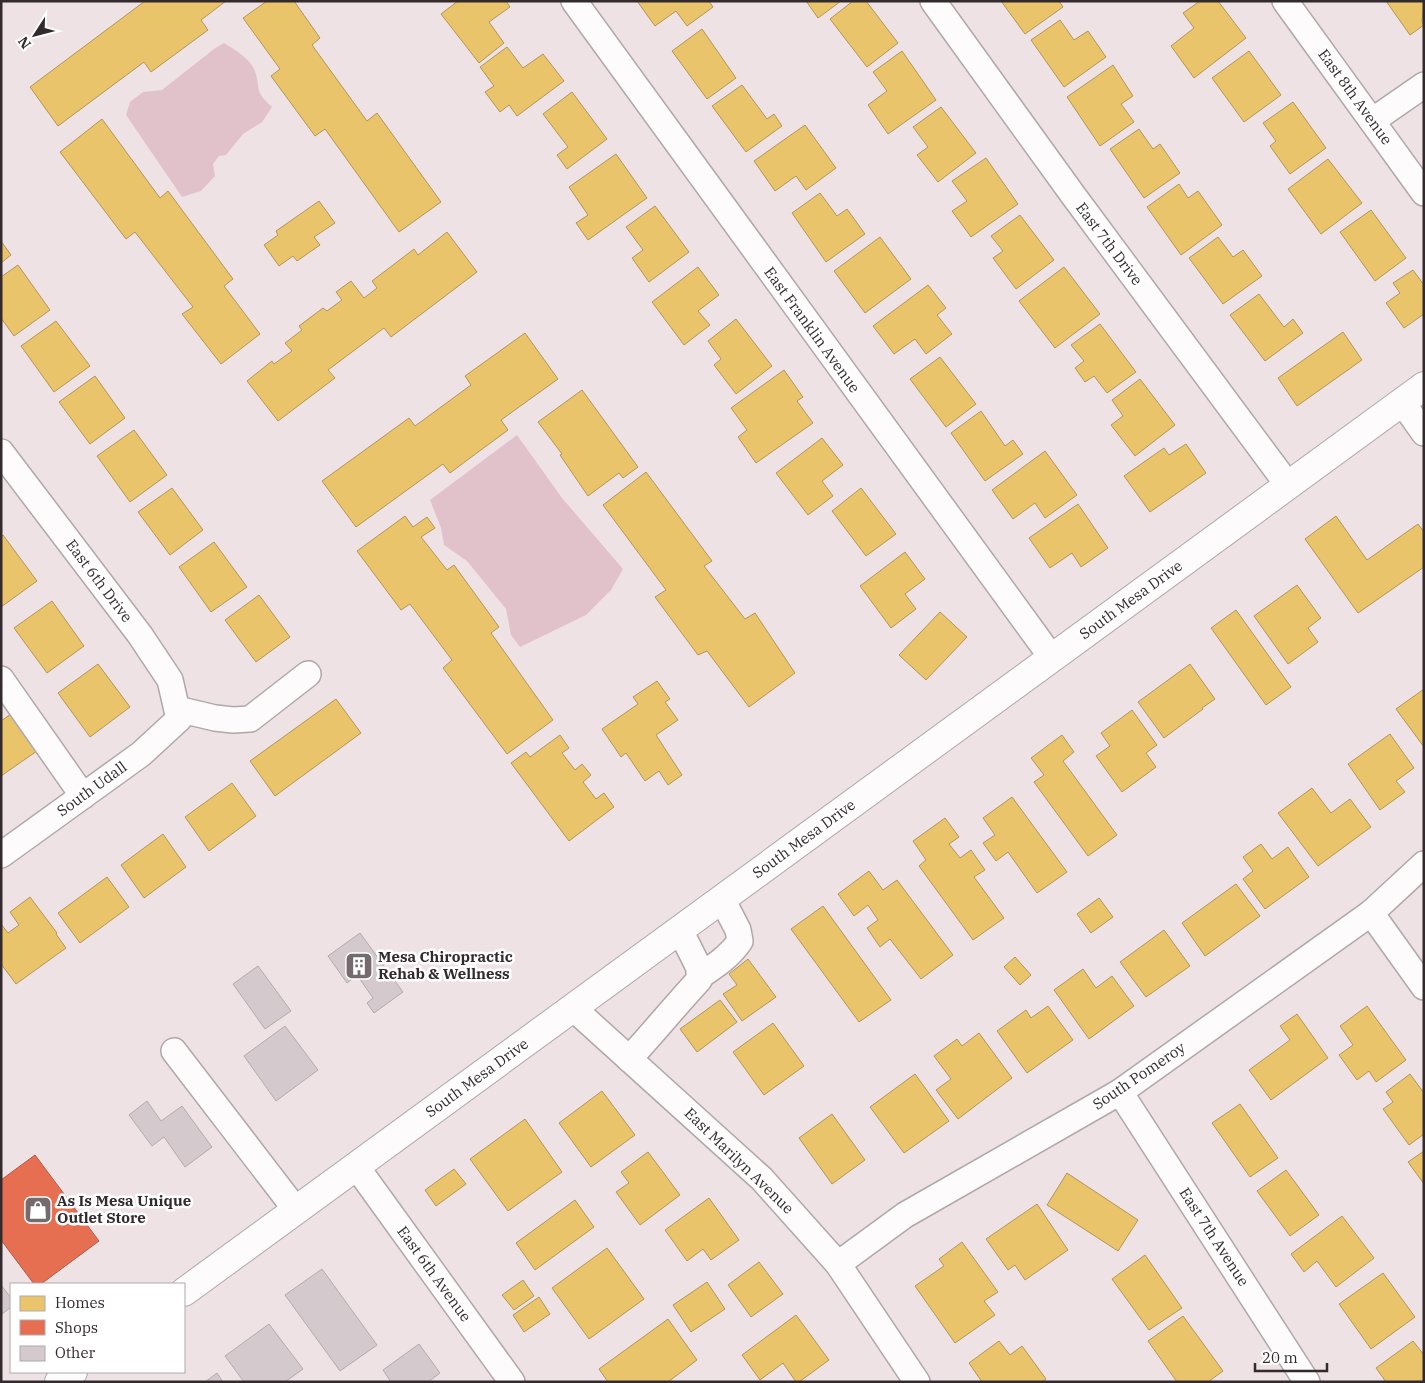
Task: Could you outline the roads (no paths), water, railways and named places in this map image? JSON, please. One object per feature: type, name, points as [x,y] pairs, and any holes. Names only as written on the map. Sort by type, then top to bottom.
[{"type":"main road","name":"South Mesa Drive","points":[[185,1291],[1424,386]]},
{"type":"main road","points":[[59,1382],[72,1373]]},
{"type":"street","name":"East Franklin Avenue","points":[[574,1],[1052,658]]},
{"type":"street","name":"East 7th Drive","points":[[933,1],[1073,195],[1288,485]]},
{"type":"street","name":"East 8th Avenue","points":[[1286,1],[1424,193]]},
{"type":"street","points":[[1372,121],[1424,85]]},
{"type":"street","points":[[1402,402],[1424,433]]},
{"type":"street","name":"East 6th Drive","points":[[1,452],[145,642],[170,680],[178,714]]},
{"type":"street","points":[[178,714],[233,720],[250,719],[308,674]]},
{"type":"street","points":[[1,679],[83,796]]},
{"type":"street","name":"South Udall","points":[[1,855],[141,754],[178,714]]},
{"type":"street","name":"South Pomeroy","points":[[838,1264],[905,1215],[1120,1092],[1371,913],[1424,864]]},
{"type":"street","points":[[700,976],[728,955],[740,941],[738,930],[722,899]]},
{"type":"street","points":[[1371,913],[1424,987]]},
{"type":"street","points":[[629,1059],[659,1028],[699,980],[699,968],[680,930]]},
{"type":"street","name":"East Marilyn Avenue","points":[[573,1008],[762,1179],[838,1264],[917,1382]]},
{"type":"street","points":[[174,1051],[296,1210]]},
{"type":"street","name":"East 7th Avenue","points":[[1120,1092],[1307,1382]]},
{"type":"street","name":"East 6th Avenue","points":[[356,1166],[512,1382]]},
{"type":"place","name":"Mesa Chiropractic Rehab & Wellness","points":[[359,966]]},
{"type":"place","name":"As Is Mesa Unique Outlet Store","points":[[38,1210]]}]
